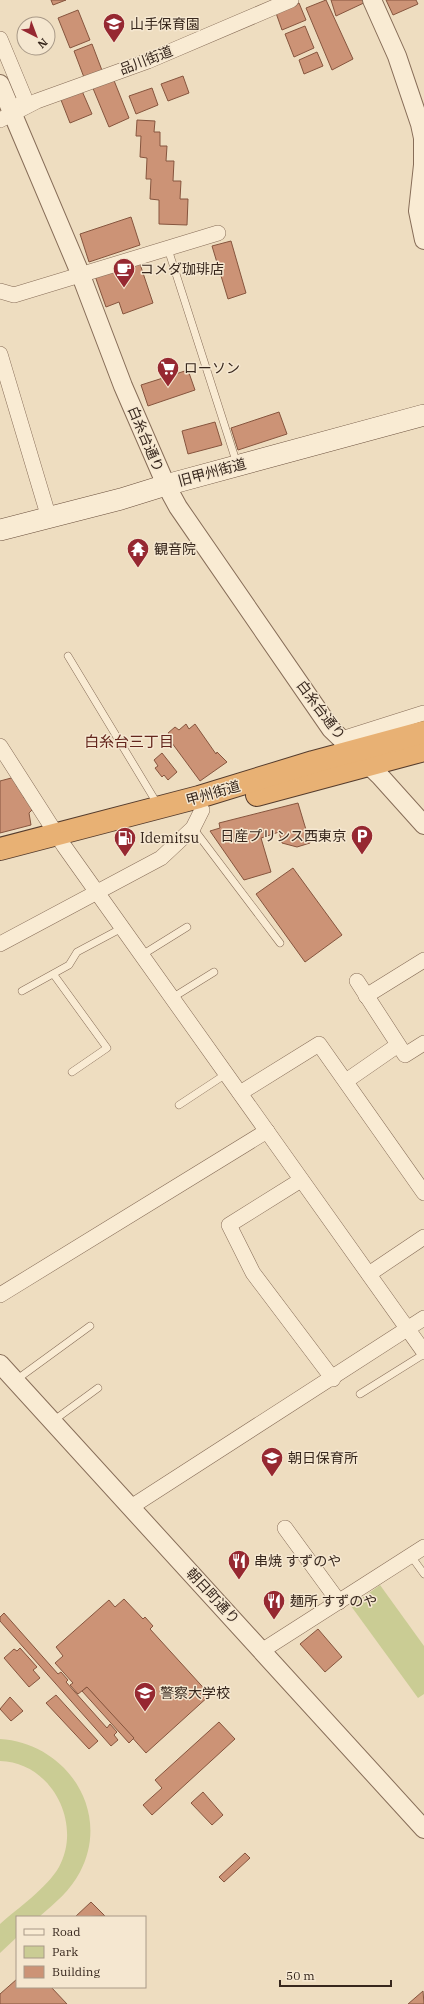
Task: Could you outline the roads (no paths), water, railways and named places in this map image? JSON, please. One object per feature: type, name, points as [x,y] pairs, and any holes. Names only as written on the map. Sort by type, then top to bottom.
[{"type":"highway","name":"甲州街道","points":[[0,864],[60,840],[159,807],[424,732]]},
{"type":"highway","name":"甲州街道","points":[[0,849],[198,819],[355,752],[424,750]]},
{"type":"main road","name":"旧甲州街道","points":[[0,530],[49,518],[424,415]]},
{"type":"street","name":"品川街道","points":[[4,116],[37,101],[148,61],[291,0]]},
{"type":"street","points":[[372,0],[398,56],[420,124],[423,151],[423,179],[418,211],[424,240]]},
{"type":"street","points":[[0,39],[25,99],[4,116]]},
{"type":"street","name":"白糸台通り","points":[[0,84],[4,116],[80,274],[123,386],[166,485],[178,507],[331,729],[355,752],[424,825]]},
{"type":"street","points":[[0,291],[14,295],[218,233]]},
{"type":"street","points":[[0,354],[49,518]]},
{"type":"street","points":[[355,752],[424,713]]},
{"type":"street","points":[[0,746],[60,840],[424,1353]]},
{"type":"street","points":[[0,944],[161,858],[198,819]]},
{"type":"street","points":[[366,996],[424,960]]},
{"type":"street","points":[[357,981],[405,1055],[424,1043]]},
{"type":"street","points":[[240,1093],[319,1044],[424,1193]]},
{"type":"street","points":[[346,1081],[398,1045]]},
{"type":"street","points":[[0,1295],[267,1131]]},
{"type":"street","points":[[301,1180],[230,1226],[253,1273],[333,1379]]},
{"type":"street","points":[[369,1274],[424,1237]]},
{"type":"street","points":[[130,1507],[333,1379],[424,1318]]},
{"type":"street","name":"朝日町通り","points":[[0,1364],[263,1650],[424,1829]]},
{"type":"street","points":[[285,1528],[339,1602]]},
{"type":"street","points":[[263,1650],[424,1547]]},
{"type":"lane","points":[[168,249],[238,466]]},
{"type":"lane","points":[[68,656],[159,807]]},
{"type":"lane","points":[[198,819],[280,943]]},
{"type":"lane","points":[[142,955],[187,927]]},
{"type":"lane","points":[[22,991],[54,975],[69,965],[77,952],[122,928]]},
{"type":"lane","points":[[172,998],[214,972]]},
{"type":"lane","points":[[54,975],[107,1048],[72,1072]]},
{"type":"lane","points":[[179,1106],[226,1074]]},
{"type":"lane","points":[[15,1380],[90,1326]]},
{"type":"lane","points":[[360,1394],[424,1353]]},
{"type":"lane","points":[[53,1421],[98,1388]]},
{"type":"lane","points":[[411,1556],[424,1574]]},
{"type":"place","name":"山手保育園","points":[[114,44]]},
{"type":"place","name":"コメダ珈琲店","points":[[124,288]]},
{"type":"place","name":"ローソン","points":[[168,388]]},
{"type":"place","name":"観音院","points":[[138,568]]},
{"type":"place","name":"日産プリンス西東京","points":[[362,856]]},
{"type":"place","name":"Idemitsu","points":[[125,858]]},
{"type":"place","name":"朝日保育所","points":[[272,1478]]},
{"type":"place","name":"串焼 すずのや","points":[[239,1580]]},
{"type":"place","name":"麺所 すずのや","points":[[274,1620]]},
{"type":"place","name":"警察大学校","points":[[145,1712]]},
{"type":"district","name":"白糸台三丁目","points":[[129,741]]}]
